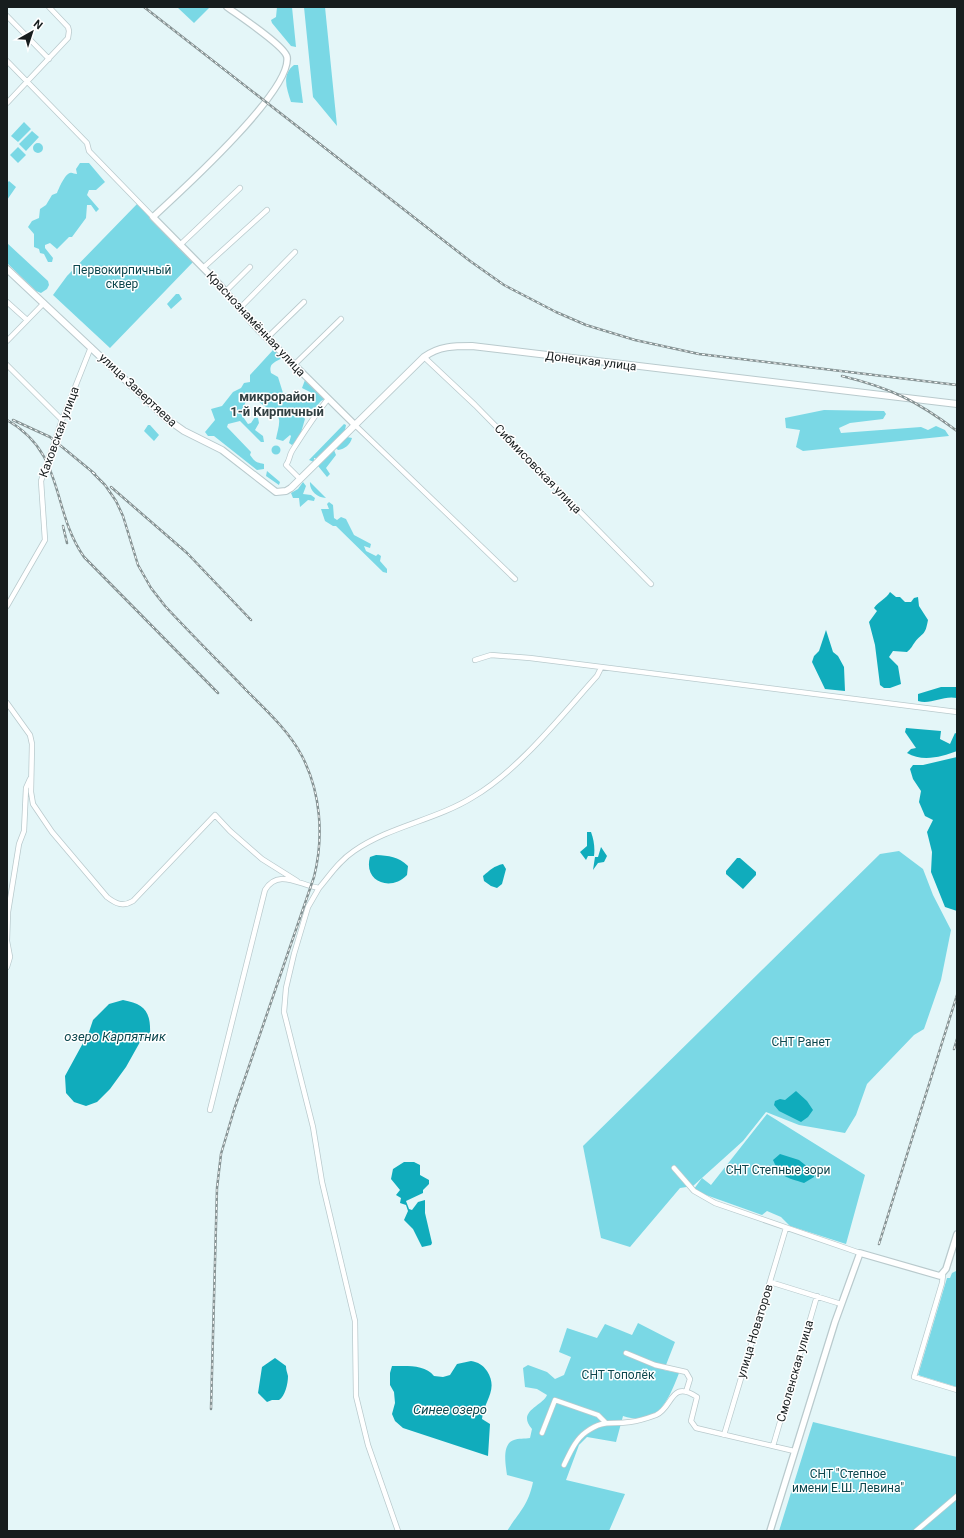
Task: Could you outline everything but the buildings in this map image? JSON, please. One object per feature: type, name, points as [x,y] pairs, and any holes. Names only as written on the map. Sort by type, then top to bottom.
[{"type":"main road","name":"улица Завертяева","points":[[7,269],[174,425],[222,450],[271,489],[281,492]]},
{"type":"main road","name":"Донецкая улица","points":[[281,492],[288,490],[300,479],[424,357],[447,346],[472,346],[957,404]]},
{"type":"street","points":[[7,103],[28,82],[32,74],[49,59],[68,38],[68,27],[49,7]]},
{"type":"street","points":[[153,217],[223,150],[275,87],[286,62],[285,52],[265,35],[226,7]]},
{"type":"street","points":[[7,16],[49,59]]},
{"type":"street","name":"Краснознамённая улица","points":[[7,61],[86,142],[89,151],[226,291],[267,338],[328,399],[516,579]]},
{"type":"street","points":[[180,245],[240,188]]},
{"type":"street","points":[[203,268],[267,210]]},
{"type":"street","points":[[240,308],[295,252]]},
{"type":"street","points":[[226,291],[250,267]]},
{"type":"street","points":[[7,302],[27,320]]},
{"type":"street","points":[[267,338],[304,302]]},
{"type":"street","points":[[7,341],[44,303]]},
{"type":"street","points":[[294,365],[340,319]]},
{"type":"street","name":"Каховская улица","points":[[7,606],[45,540],[41,480],[62,420],[92,347]]},
{"type":"street","name":"Сибмисовская улица","points":[[424,357],[475,405],[651,584]]},
{"type":"street","points":[[7,365],[62,420]]},
{"type":"street","points":[[300,479],[286,464],[290,461],[291,452],[303,435],[311,418],[328,399]]},
{"type":"street","points":[[475,660],[491,655],[504,655],[957,712]]},
{"type":"street","points":[[398,1531],[368,1445],[356,1396],[355,1321],[322,1182],[313,1126],[284,1012],[286,988],[308,907],[319,888],[340,863],[354,851],[406,826],[452,809],[494,784],[560,718],[597,676],[601,668]]},
{"type":"street","points":[[7,703],[30,735],[32,744],[31,776],[33,804],[39,815],[107,897],[115,903],[123,905],[133,901],[215,815],[230,831],[262,859],[300,883]]},
{"type":"street","points":[[7,967],[10,957],[7,941],[8,912],[19,844],[24,831],[26,788],[31,776]]},
{"type":"street","points":[[210,1110],[265,890],[274,879],[283,879],[319,888]]},
{"type":"street","points":[[674,1168],[690,1187],[702,1197],[860,1253],[936,1276],[943,1275]]},
{"type":"street","name":"улица Новаторов","points":[[724,1435],[786,1228]]},
{"type":"street","points":[[957,1234],[943,1275],[942,1283],[914,1377],[957,1390]]},
{"type":"street","points":[[770,1531],[794,1451],[860,1253]]},
{"type":"street","points":[[770,1282],[842,1304]]},
{"type":"street","name":"Смоленская улица","points":[[774,1446],[817,1296]]},
{"type":"street","points":[[626,1353],[655,1365],[686,1372],[690,1378],[686,1392]]},
{"type":"street","points":[[564,1465],[579,1439],[593,1427],[605,1422],[628,1423],[658,1414],[674,1394],[686,1392],[695,1395],[697,1398],[691,1421],[694,1426],[724,1435],[794,1451]]},
{"type":"street","points":[[542,1433],[555,1400],[598,1415],[605,1422]]},
{"type":"street","points":[[916,1531],[957,1496]]},
{"type":"green space","points":[[177,7],[210,7],[194,23]]},
{"type":"green space","points":[[277,7],[292,7],[296,47],[291,46],[272,23],[271,20],[276,17]]},
{"type":"green space","points":[[304,7],[325,7],[337,126],[313,97]]},
{"type":"green space","points":[[294,65],[298,65],[303,103],[291,102],[287,87],[287,73]]},
{"type":"green space","points":[[24,122],[31,129],[18,142],[11,136]]},
{"type":"green space","points":[[32,131],[39,137],[26,151],[19,144]]},
{"type":"green space","points":[[36,143],[40,143],[42,144],[42,152],[36,153],[33,150],[33,146]]},
{"type":"green space","points":[[18,147],[26,155],[18,163],[10,155]]},
{"type":"green space","points":[[80,163],[89,163],[105,182],[96,190],[89,190],[87,195],[99,209],[96,212],[91,205],[87,205],[86,218],[72,237],[69,237],[57,249],[50,243],[45,245],[45,248],[53,258],[52,262],[48,262],[44,254],[40,253],[39,249],[34,247],[34,234],[28,227],[32,221],[39,218],[40,209],[46,205],[52,195],[57,193],[66,176],[71,173],[77,174],[76,169]]},
{"type":"green space","points":[[9,181],[16,187],[7,200],[7,183]]},
{"type":"green space","name":"Первокирпичный сквер","points":[[137,204],[194,261],[110,348],[53,295],[67,276]]},
{"type":"green space","points":[[7,243],[48,281],[49,285],[47,289],[41,293],[36,291],[7,263]]},
{"type":"green space","points":[[176,294],[179,294],[182,299],[171,309],[167,304]]},
{"type":"green space","points":[[273,350],[282,358],[272,365],[270,370],[271,373],[278,377],[283,393],[291,394],[303,403],[307,397],[313,398],[314,394],[302,388],[305,380],[325,399],[321,401],[314,409],[304,408],[302,415],[305,419],[302,430],[295,443],[292,445],[289,443],[290,435],[283,441],[276,439],[279,419],[275,414],[254,399],[251,398],[246,401],[241,414],[248,424],[251,423],[255,417],[258,418],[259,423],[255,430],[263,436],[264,442],[261,442],[240,421],[228,424],[227,427],[251,452],[250,455],[253,459],[264,464],[264,469],[257,470],[214,436],[208,436],[205,432],[215,420],[211,409],[222,406],[233,392],[241,388],[244,383],[250,382],[250,375]]},
{"type":"green space","points":[[824,410],[884,411],[886,414],[883,419],[850,423],[839,428],[841,433],[921,427],[928,430],[936,426],[945,430],[949,436],[803,451],[796,447],[800,430],[786,428],[785,418]]},
{"type":"green space","points":[[344,424],[346,425],[345,430],[317,458],[314,458],[314,462],[309,460]]},
{"type":"green space","points":[[148,425],[150,425],[159,435],[154,441],[144,431]]},
{"type":"green space","points":[[347,437],[352,438],[349,445],[338,450],[336,448]]},
{"type":"green space","points":[[274,446],[278,446],[280,450],[278,454],[274,454],[272,452],[272,448]]},
{"type":"green space","points":[[334,450],[336,455],[326,468],[330,474],[327,477],[318,466]]},
{"type":"green space","points":[[267,471],[280,482],[279,485],[266,476]]},
{"type":"green space","points":[[303,482],[306,486],[303,494],[311,495],[315,498],[314,501],[308,500],[300,507],[299,498],[293,498],[291,493],[298,489]]},
{"type":"green space","points":[[310,482],[326,498],[320,497],[312,491]]},
{"type":"green space","points":[[329,502],[333,505],[334,518],[337,520],[341,517],[346,519],[354,535],[371,544],[370,548],[364,546],[366,551],[376,556],[378,554],[381,556],[380,561],[387,569],[387,573],[383,572],[336,526],[333,526],[325,521],[321,509],[329,509],[327,504]]},
{"type":"green space","name":"СНТ Ранет","points":[[899,851],[923,869],[933,895],[951,930],[941,980],[924,1029],[914,1035],[867,1084],[856,1115],[845,1133],[799,1125],[766,1112],[743,1141],[693,1186],[680,1188],[630,1247],[601,1238],[583,1146],[880,854]]},
{"type":"green space","name":"СНТ Степные зори","points":[[767,1114],[865,1175],[846,1244],[790,1226],[781,1217],[767,1211],[762,1215],[706,1195],[694,1189],[702,1178],[711,1185]]},
{"type":"green space","points":[[956,1271],[957,1387],[918,1375],[947,1278],[950,1278],[952,1273]]},
{"type":"green space","name":"СНТ Тополёк","points":[[638,1323],[675,1342],[664,1370],[679,1373],[671,1393],[666,1402],[653,1415],[645,1418],[623,1416],[616,1442],[587,1437],[579,1445],[566,1480],[625,1494],[609,1531],[507,1531],[526,1503],[533,1482],[507,1475],[505,1456],[507,1446],[514,1440],[530,1438],[532,1429],[527,1418],[532,1409],[545,1399],[547,1395],[537,1389],[525,1387],[523,1368],[528,1365],[547,1372],[555,1379],[564,1375],[571,1357],[559,1352],[567,1328],[597,1338],[605,1324],[632,1335]]},
{"type":"green space","name":"СНТ \"Степное имени Е.Ш. Левина\"","points":[[813,1422],[957,1457],[957,1531],[779,1531]]},
{"type":"water","points":[[890,592],[896,597],[900,597],[905,602],[911,602],[914,598],[918,597],[919,606],[928,620],[924,633],[907,652],[893,651],[889,657],[898,666],[901,684],[890,688],[884,688],[880,685],[875,645],[869,622],[877,611],[874,608]]},
{"type":"water","points":[[826,630],[833,652],[838,656],[844,667],[845,691],[825,689],[812,662],[814,656],[819,651]]},
{"type":"water","points":[[941,687],[957,687],[957,698],[952,697],[928,702],[918,701],[918,694]]},
{"type":"water","points":[[906,728],[941,731],[940,739],[950,744],[955,733],[957,734],[957,751],[932,758],[913,756],[907,753],[911,749],[916,748],[905,732]]},
{"type":"water","points":[[957,757],[957,911],[945,907],[931,872],[932,852],[927,832],[933,820],[925,816],[919,802],[921,791],[913,779],[910,769],[913,765],[923,765]]},
{"type":"water","points":[[587,832],[591,832],[593,838],[594,856],[588,856],[586,860],[580,852],[587,846]]},
{"type":"water","points":[[601,847],[607,856],[604,862],[598,863],[593,870],[595,857],[598,857]]},
{"type":"water","points":[[376,855],[389,856],[401,860],[408,866],[407,875],[401,880],[393,883],[380,882],[374,878],[369,866],[370,857]]},
{"type":"water","points":[[737,858],[740,858],[756,872],[756,875],[743,889],[726,874],[726,871]]},
{"type":"water","points":[[503,864],[506,869],[502,884],[497,888],[484,881],[483,876],[495,867]]},
{"type":"water","name":"озеро Карпятник","points":[[123,1000],[141,1006],[145,1010],[149,1020],[150,1034],[140,1042],[126,1067],[110,1089],[97,1102],[86,1106],[74,1102],[66,1093],[65,1076],[89,1032],[93,1020],[109,1004]]},
{"type":"water","points":[[796,1091],[807,1101],[813,1110],[808,1117],[801,1122],[779,1111],[774,1105],[775,1101],[780,1099],[785,1100]]},
{"type":"water","points":[[780,1154],[799,1160],[814,1172],[814,1177],[804,1183],[782,1174],[773,1160]]},
{"type":"water","points":[[404,1162],[414,1162],[420,1165],[420,1175],[429,1180],[429,1184],[423,1190],[423,1193],[406,1201],[409,1209],[412,1210],[418,1202],[425,1200],[425,1213],[432,1243],[431,1245],[422,1247],[413,1229],[404,1220],[408,1211],[406,1205],[400,1203],[401,1198],[396,1195],[400,1190],[391,1179],[393,1169]]},
{"type":"water","points":[[275,1358],[286,1366],[288,1376],[286,1390],[279,1400],[267,1402],[258,1393],[262,1367]]},
{"type":"water","name":"Синее озеро","points":[[471,1361],[484,1367],[492,1384],[482,1419],[490,1424],[488,1456],[403,1428],[395,1421],[392,1414],[395,1403],[394,1392],[390,1385],[390,1373],[392,1366],[409,1366],[426,1369],[434,1376],[443,1377],[450,1375],[457,1364]]},
{"type":"railway","points":[[144,7],[470,261],[504,285],[556,312],[586,325],[635,340],[699,354],[957,385]]},
{"type":"railway","points":[[842,376],[875,385],[903,397],[929,411],[957,431]]},
{"type":"railway","points":[[7,420],[26,434],[39,449],[48,465],[73,538],[84,557],[218,693]]},
{"type":"railway","points":[[13,420],[50,437],[95,474]]},
{"type":"railway","points":[[92,472],[105,485],[116,501],[123,516],[138,565],[151,588],[175,617],[277,721],[297,747],[308,770],[313,785],[319,815],[319,846],[314,877],[234,1110],[221,1154],[217,1188],[211,1409]]},
{"type":"railway","points":[[111,487],[187,553],[251,620]]},
{"type":"railway","points":[[63,526],[67,543]]},
{"type":"railway","points":[[879,1244],[957,995]]},
{"type":"railway","points":[[954,1049],[957,1039]]},
{"type":"district","name":"микрорайон 1-й Кирпичный","points":[[277,404]]}]
